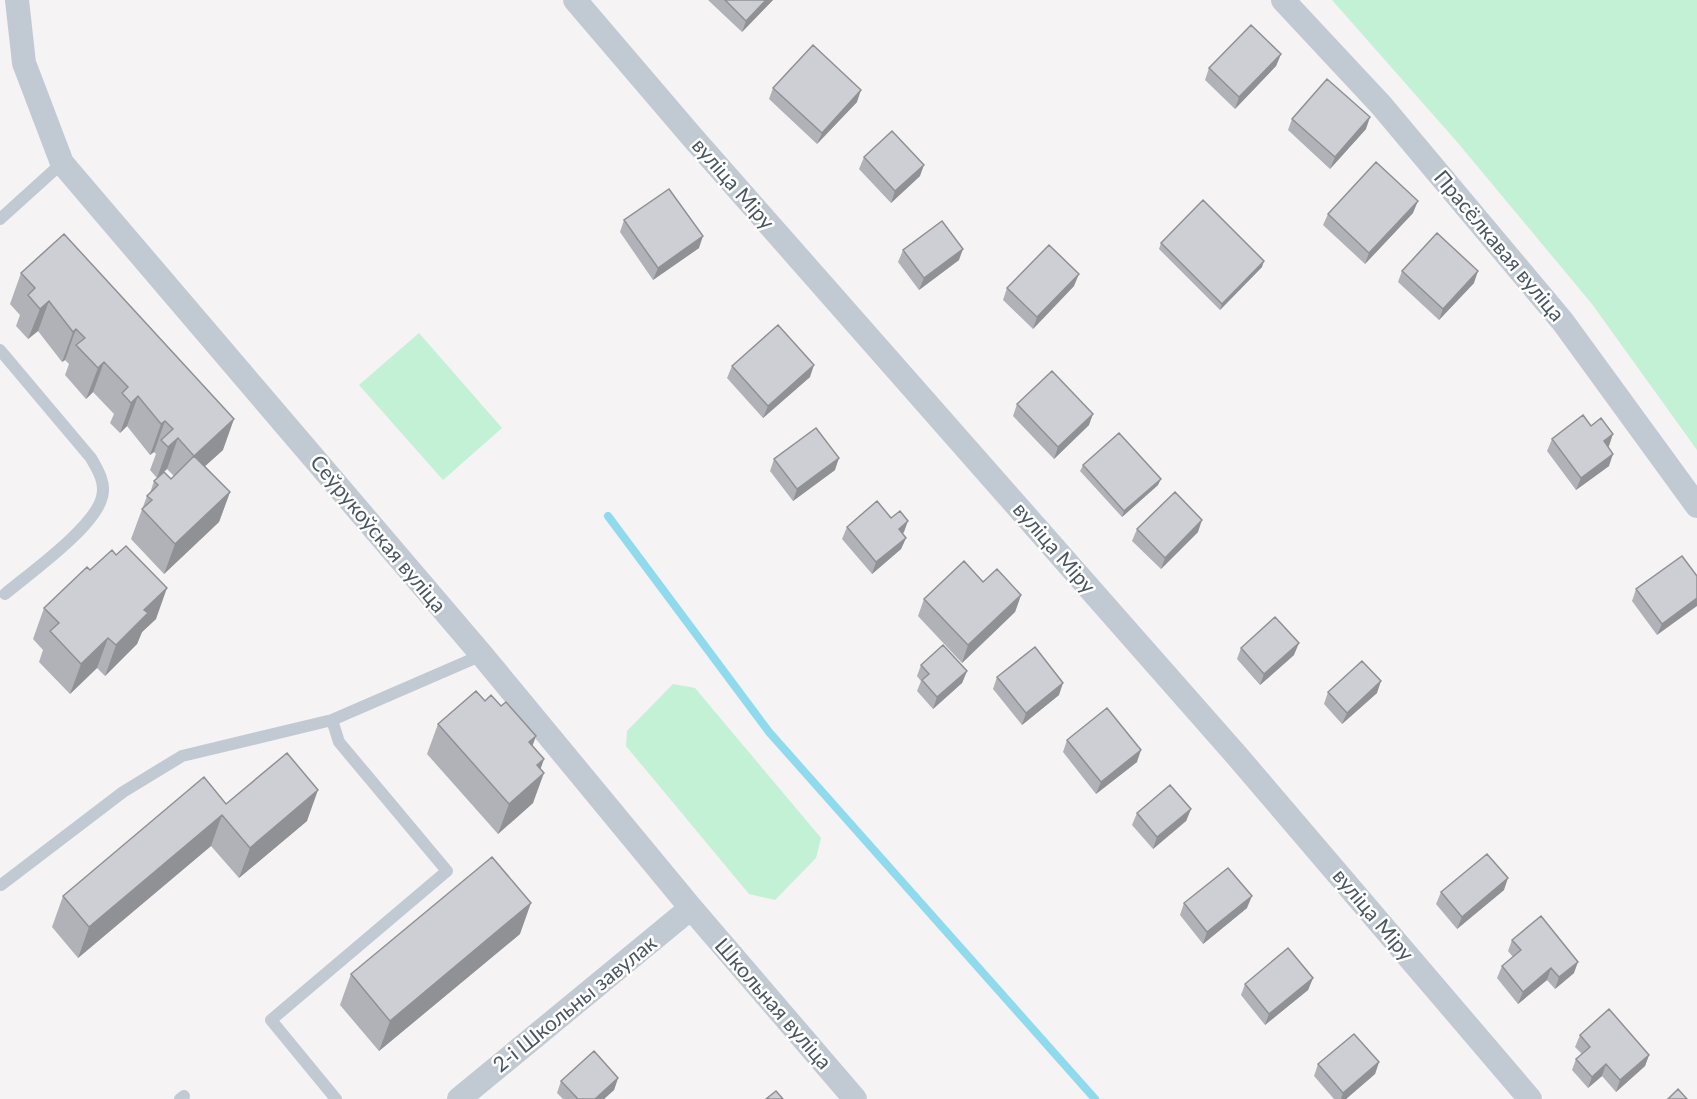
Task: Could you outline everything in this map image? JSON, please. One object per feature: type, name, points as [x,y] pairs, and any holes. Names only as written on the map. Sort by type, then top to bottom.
[{"type":"street","name":"Сеўрукоўская вуліца","points":[[17,0],[24,63],[62,163],[482,655],[691,908]]},
{"type":"street","name":"вуліца Міру","points":[[575,0],[693,138],[1238,757],[1530,1099]]},
{"type":"street","name":"Прасёлкавая вуліца","points":[[1283,0],[1381,105],[1563,322],[1697,506]]},
{"type":"street","name":"2-і Школьны завулак","points":[[459,1099],[691,908]]},
{"type":"street","name":"Школьная вуліца","points":[[691,908],[855,1099]]},
{"type":"lane","points":[[0,219],[62,163]]},
{"type":"lane","points":[[0,350],[91,458],[101,474],[103,495],[94,516],[5,594]]},
{"type":"lane","points":[[1,885],[123,792],[182,756],[332,720],[482,655]]},
{"type":"lane","points":[[332,720],[339,742],[447,871],[271,1020],[336,1099]]},
{"type":"green space","points":[[1332,0],[1697,0],[1697,450],[1592,304],[1458,143]]},
{"type":"green space","points":[[419,333],[502,428],[443,480],[359,385]]},
{"type":"green space","points":[[673,684],[695,688],[821,838],[816,858],[775,900],[749,894],[626,746],[627,731]]},
{"type":"building","points":[[725,0],[766,0],[746,21]]},
{"type":"building","points":[[1251,25],[1281,54],[1239,97],[1209,68]]},
{"type":"building","points":[[813,45],[861,90],[822,133],[773,88]]},
{"type":"building","points":[[1327,79],[1370,117],[1335,157],[1292,119]]},
{"type":"building","points":[[892,131],[924,165],[895,191],[864,157]]},
{"type":"building","points":[[1376,162],[1418,201],[1369,253],[1328,214]]},
{"type":"building","points":[[669,189],[703,236],[658,268],[624,220]]},
{"type":"building","points":[[1203,200],[1264,261],[1222,304],[1161,243]]},
{"type":"building","points":[[942,221],[963,249],[924,278],[903,250]]},
{"type":"building","points":[[1437,233],[1478,271],[1443,309],[1402,271]]},
{"type":"building","points":[[64,234],[234,419],[194,456],[178,438],[168,447],[161,440],[173,429],[165,421],[161,424],[138,396],[131,403],[122,393],[128,387],[104,362],[98,368],[76,345],[85,338],[76,329],[73,332],[49,301],[40,309],[28,295],[35,288],[21,273]]},
{"type":"building","points":[[1049,245],[1079,274],[1037,317],[1007,288]]},
{"type":"building","points":[[778,325],[814,365],[768,406],[732,366]]},
{"type":"building","points":[[1052,371],[1093,414],[1058,447],[1017,404]]},
{"type":"building","points":[[1583,415],[1591,426],[1601,418],[1613,434],[1604,441],[1613,454],[1581,478],[1552,439]]},
{"type":"building","points":[[816,428],[839,458],[797,489],[774,459]]},
{"type":"building","points":[[1119,433],[1161,479],[1124,511],[1083,465]]},
{"type":"building","points":[[194,456],[230,492],[175,544],[142,509],[152,500],[147,496],[158,485],[154,481],[164,472],[171,479]]},
{"type":"building","points":[[1175,492],[1202,520],[1165,558],[1137,529]]},
{"type":"building","points":[[877,501],[891,518],[900,511],[908,521],[899,529],[906,538],[876,562],[847,527]]},
{"type":"building","points":[[126,546],[167,588],[144,610],[148,613],[116,645],[108,638],[81,664],[50,631],[59,623],[44,608],[87,567],[90,570],[112,550],[116,555]]},
{"type":"building","points":[[1682,556],[1697,576],[1697,598],[1662,624],[1636,589]]},
{"type":"building","points":[[964,561],[983,582],[997,569],[1021,595],[968,645],[924,599]]},
{"type":"building","points":[[1275,617],[1299,643],[1264,674],[1241,648]]},
{"type":"building","points":[[943,645],[967,671],[937,697],[922,680],[929,674],[921,665]]},
{"type":"building","points":[[1035,647],[1063,683],[1026,713],[997,677]]},
{"type":"building","points":[[1362,661],[1381,681],[1347,713],[1328,692]]},
{"type":"building","points":[[476,691],[485,701],[491,695],[501,706],[506,702],[536,736],[529,742],[544,759],[537,765],[544,773],[509,804],[438,724]]},
{"type":"building","points":[[1107,708],[1141,750],[1101,782],[1067,740]]},
{"type":"building","points":[[287,753],[318,790],[250,848],[222,815],[89,927],[63,896],[204,777],[226,804]]},
{"type":"building","points":[[1170,785],[1191,809],[1157,837],[1137,813]]},
{"type":"building","points":[[1487,854],[1508,878],[1462,917],[1441,892]]},
{"type":"building","points":[[492,857],[531,903],[390,1021],[351,974]]},
{"type":"building","points":[[1228,868],[1252,896],[1207,932],[1184,903]]},
{"type":"building","points":[[1541,916],[1578,962],[1559,977],[1551,968],[1523,992],[1502,966],[1521,950],[1512,940]]},
{"type":"building","points":[[1288,948],[1313,978],[1269,1014],[1245,984]]},
{"type":"building","points":[[1609,1009],[1649,1055],[1620,1080],[1606,1064],[1592,1077],[1576,1059],[1590,1047],[1580,1035]]},
{"type":"building","points":[[1354,1034],[1379,1062],[1343,1093],[1318,1064]]},
{"type":"building","points":[[594,1051],[618,1078],[595,1099],[578,1099],[561,1081]]},
{"type":"building","points":[[1678,1089],[1687,1099],[1668,1099]]},
{"type":"building","points":[[776,1091],[783,1099],[766,1099]]},
{"type":"waterway","points":[[608,516],[769,732],[1095,1099]]}]
